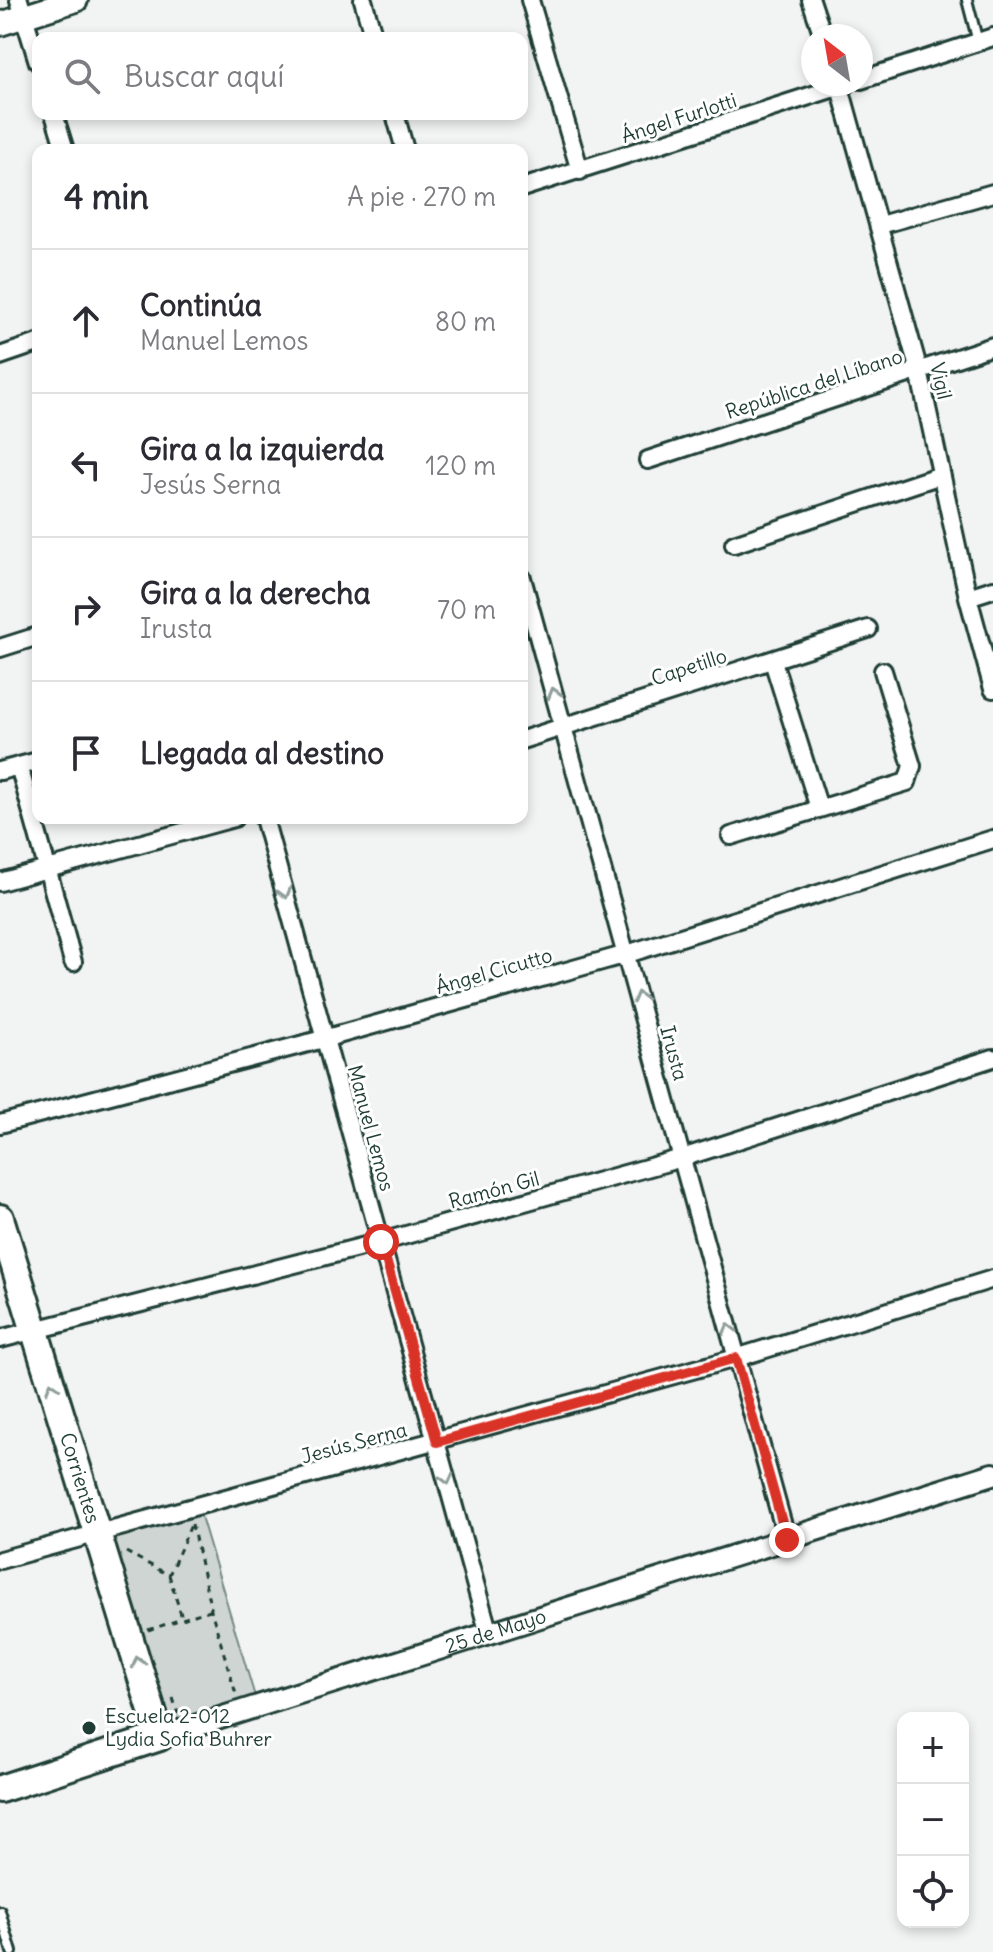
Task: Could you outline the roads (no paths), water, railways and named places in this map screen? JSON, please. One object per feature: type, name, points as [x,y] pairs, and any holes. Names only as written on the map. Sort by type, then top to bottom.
[{"type":"main road","points":[[0,24],[21,8],[76,0]]},
{"type":"main road","name":"Corrientes","points":[[0,1218],[160,1737]]},
{"type":"main road","name":"25 de Mayo","points":[[0,1789],[160,1737]]},
{"type":"street","points":[[363,0],[372,32]]},
{"type":"street","points":[[530,0],[580,171]]},
{"type":"street","points":[[811,0],[819,24]]},
{"type":"street","points":[[21,8],[32,43]]},
{"type":"street","points":[[873,76],[986,40]]},
{"type":"street","name":"Ángel Furlotti","points":[[528,186],[808,96]]},
{"type":"street","name":"Vigil","points":[[845,96],[919,371],[968,597],[993,689]]},
{"type":"street","points":[[56,120],[63,144]]},
{"type":"street","points":[[397,120],[403,144]]},
{"type":"street","points":[[880,225],[993,193]]},
{"type":"street","points":[[0,356],[32,345]]},
{"type":"street","name":"República del Líbano","points":[[648,460],[993,346]]},
{"type":"street","points":[[734,544],[941,475]]},
{"type":"street","points":[[968,597],[993,589]]},
{"type":"street","name":"Irusta","points":[[528,600],[787,1540]]},
{"type":"street","name":"Capetillo","points":[[528,738],[868,629]]},
{"type":"street","points":[[0,648],[32,638]]},
{"type":"street","points":[[773,661],[819,808]]},
{"type":"street","points":[[731,836],[907,782],[912,766],[883,671]]},
{"type":"street","points":[[0,771],[32,763]]},
{"type":"street","points":[[19,766],[32,812]]},
{"type":"street","points":[[35,824],[73,962]]},
{"type":"street","points":[[0,882],[212,824]]},
{"type":"street","name":"Manuel Lemos","points":[[266,824],[489,1634]]},
{"type":"street","name":"Ángel Cicutto","points":[[0,1124],[327,1038],[627,954],[993,839]]},
{"type":"street","name":"Ramón Gil","points":[[0,1339],[381,1242],[682,1158],[993,1058]]},
{"type":"street","name":"Jesús Serna","points":[[0,1560],[100,1541],[736,1358],[993,1279]]},
{"type":"street","name":"25 de Mayo","points":[[160,1737],[993,1474]]},
{"type":"lane","points":[[967,0],[986,40]]},
{"type":"lane","points":[[0,1911],[12,1952]]},
{"type":"place","name":"Escuela 2-012 Lydia Sofia Buhrer","points":[[89,1728]]}]
